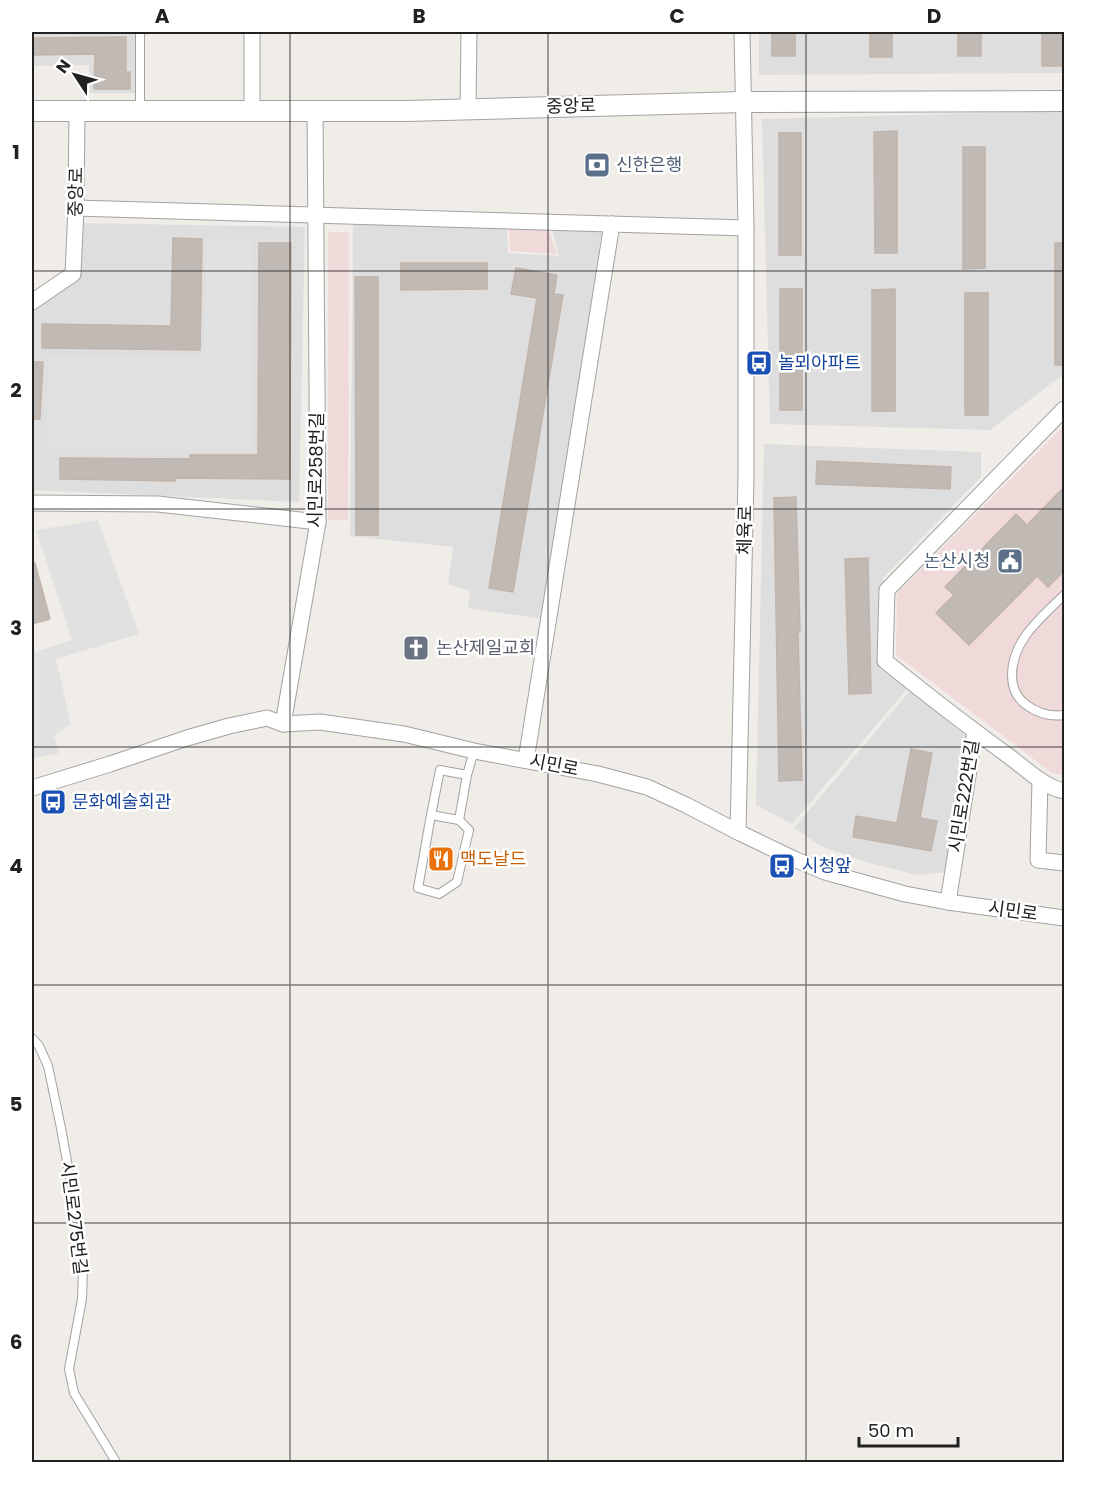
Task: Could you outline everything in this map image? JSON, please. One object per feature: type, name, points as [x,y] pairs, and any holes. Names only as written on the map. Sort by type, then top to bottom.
[{"type":"street","points":[[252,32],[252,111]]},
{"type":"street","points":[[468,109],[469,32]]},
{"type":"street","name":"체육로","points":[[738,832],[746,477],[746,228],[742,32]]},
{"type":"street","name":"중앙로","points":[[32,111],[315,111],[742,102],[1065,101]]},
{"type":"street","name":"중앙로","points":[[32,302],[73,274],[77,111]]},
{"type":"street","name":"시민로258번길","points":[[283,724],[318,522],[315,111]]},
{"type":"street","points":[[76,208],[746,228]]},
{"type":"street","points":[[526,760],[612,224]]},
{"type":"street","name":"시민로222번길","points":[[948,902],[975,732],[885,661],[887,590],[1065,409]]},
{"type":"street","points":[[32,503],[158,504],[318,522]]},
{"type":"street","name":"시민로","points":[[32,788],[229,726],[267,718],[283,724],[320,722],[404,734],[474,751],[598,774],[647,787],[825,872],[904,894],[1065,918]]},
{"type":"street","points":[[975,732],[1040,780],[1065,791]]},
{"type":"street","points":[[1040,780],[1038,860],[1065,863]]},
{"type":"lane","points":[[140,32],[140,110]]},
{"type":"lane","points":[[1065,595],[1031,628],[1018,648],[1012,668],[1012,688],[1023,703],[1043,715],[1065,715]]},
{"type":"lane","points":[[459,820],[474,751]]},
{"type":"lane","points":[[431,815],[459,820],[469,831],[457,882],[439,894],[418,888],[431,815],[440,770],[467,775]]},
{"type":"lane","name":"시민로275번길","points":[[32,1038],[39,1046],[48,1066],[81,1239],[82,1299],[69,1369],[74,1392],[116,1462]]},
{"type":"shaded area","points":[[32,32],[136,32],[136,93],[89,93],[89,65],[32,66]]},
{"type":"shaded area","points":[[759,32],[1064,32],[1064,73],[759,75]]},
{"type":"shaded area","points":[[1064,111],[1064,374],[990,430],[770,424],[762,119]]},
{"type":"shaded area","points":[[81,223],[305,227],[299,502],[32,490],[32,309],[78,277]]},
{"type":"shaded area","points":[[353,224],[507,227],[508,253],[559,256],[552,229],[602,231],[543,619],[468,608],[470,591],[448,584],[453,547],[350,536]]},
{"type":"shaded area","points":[[509,227],[549,230],[557,254],[510,251]]},
{"type":"shaded area","points":[[328,232],[349,232],[348,520],[328,520]]},
{"type":"shaded area","points":[[206,239],[253,239],[252,450],[47,449],[48,356],[205,356]]},
{"type":"shaded area","points":[[1064,426],[1064,775],[1052,773],[896,655],[897,593]]},
{"type":"shaded area","points":[[764,444],[981,452],[981,477],[883,578],[878,667],[907,689],[792,824],[756,805]]},
{"type":"shaded area","points":[[98,520],[139,634],[56,659],[71,724],[54,736],[59,753],[32,759],[32,653],[72,640],[36,530]]},
{"type":"shaded area","points":[[910,691],[967,737],[947,872],[917,875],[865,862],[821,846],[794,828]]},
{"type":"building","points":[[772,32],[795,32],[795,56],[772,56]]},
{"type":"building","points":[[870,32],[892,32],[892,57],[870,57]]},
{"type":"building","points":[[958,32],[981,32],[981,56],[958,56]]},
{"type":"building","points":[[1042,32],[1065,32],[1065,66],[1042,66]]},
{"type":"building","points":[[126,37],[126,72],[130,72],[130,89],[94,89],[95,54],[32,55],[32,38]]},
{"type":"building","points":[[897,131],[897,253],[875,253],[874,132]]},
{"type":"building","points":[[779,133],[801,133],[801,255],[779,255]]},
{"type":"building","points":[[963,147],[985,147],[985,268],[963,269]]},
{"type":"building","points":[[173,238],[202,239],[200,350],[42,348],[42,324],[171,326]]},
{"type":"building","points":[[259,243],[291,243],[290,479],[175,478],[175,481],[60,479],[60,458],[190,459],[190,455],[258,455]]},
{"type":"building","points":[[1055,243],[1065,243],[1065,365],[1055,365]]},
{"type":"building","points":[[401,263],[487,263],[487,289],[401,290]]},
{"type":"building","points":[[516,268],[557,275],[554,294],[563,295],[513,592],[489,588],[537,298],[511,294]]},
{"type":"building","points":[[355,277],[378,277],[378,535],[356,535]]},
{"type":"building","points":[[780,289],[802,289],[802,410],[780,410]]},
{"type":"building","points":[[895,289],[895,411],[872,411],[872,290]]},
{"type":"building","points":[[965,293],[988,293],[988,415],[965,415]]},
{"type":"building","points":[[32,362],[43,362],[40,419],[32,419]]},
{"type":"building","points":[[817,461],[951,467],[950,489],[816,484]]},
{"type":"building","name":"논산시청","points":[[1065,486],[1065,570],[1048,587],[1037,576],[969,645],[936,613],[954,595],[945,587],[1016,514],[1027,525]]},
{"type":"building","points":[[796,497],[802,780],[779,781],[774,498]]},
{"type":"building","points":[[868,558],[871,693],[849,694],[845,559]]},
{"type":"building","points":[[32,563],[35,563],[50,619],[32,624]]},
{"type":"building","points":[[911,749],[932,753],[920,818],[937,821],[931,851],[853,837],[856,816],[897,823]]},
{"type":"place","name":"신한은행","points":[[597,165]]},
{"type":"place","name":"놀뫼아파트","points":[[759,363]]},
{"type":"place","name":"논산시청","points":[[1010,561]]},
{"type":"place","name":"논산제일교회","points":[[416,648]]},
{"type":"place","name":"문화예술회관","points":[[53,802]]},
{"type":"place","name":"맥도날드","points":[[441,859]]},
{"type":"place","name":"시청앞","points":[[782,866]]}]
